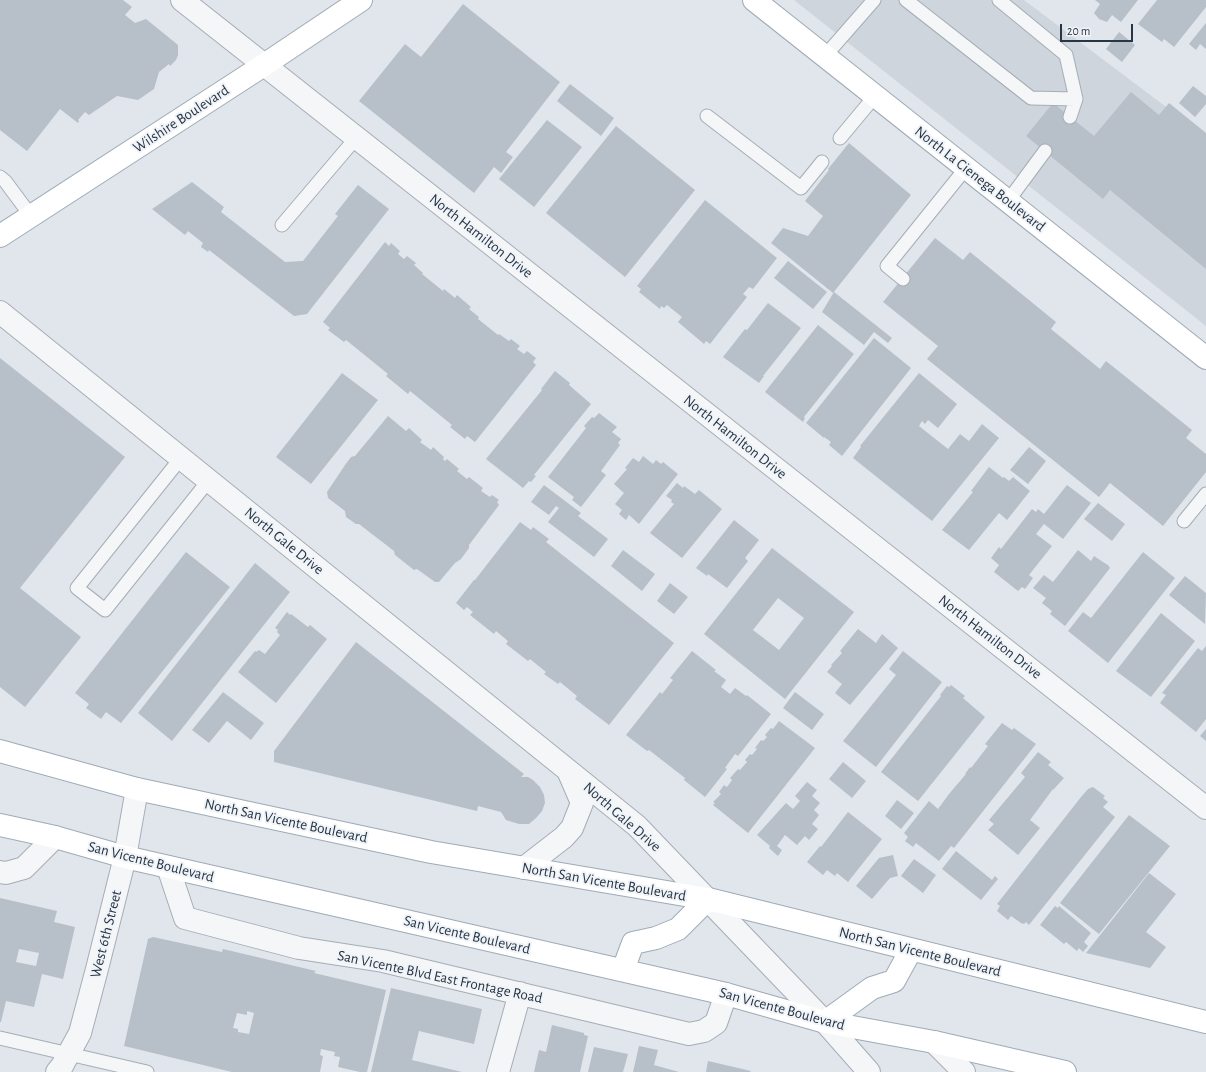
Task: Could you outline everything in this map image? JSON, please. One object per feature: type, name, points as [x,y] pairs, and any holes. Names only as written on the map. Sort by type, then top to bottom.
[{"type":"main road","name":"Wilshire Boulevard","points":[[0,236],[264,65],[361,0]]},
{"type":"main road","name":"North La Cienega Boulevard","points":[[754,0],[1206,358]]},
{"type":"main road","name":"North San Vicente Boulevard","points":[[0,751],[138,789],[431,852],[708,899],[1206,1022]]},
{"type":"main road","name":"San Vicente Boulevard","points":[[0,824],[168,867],[726,994],[825,1022],[934,1042],[1065,1072]]},
{"type":"main road","points":[[623,970],[633,944],[656,938],[678,929],[708,899]]},
{"type":"main road","points":[[825,1022],[872,988],[894,981],[911,950]]},
{"type":"street","name":"North Hamilton Drive","points":[[182,0],[1206,808]]},
{"type":"street","name":"North Gale Drive","points":[[0,312],[637,826],[825,1022],[869,1072]]},
{"type":"street","name":"North Gale Drive","points":[[524,868],[564,837],[572,828],[582,803],[568,770]]},
{"type":"street","name":"West 6th Street","points":[[62,1063],[80,1033],[98,969],[126,857],[138,789]]},
{"type":"street","points":[[0,872],[6,873],[24,868],[55,837]]},
{"type":"street","name":"San Vicente Blvd East Frontage Road","points":[[168,867],[185,918],[299,948],[383,962],[520,993],[689,1034],[704,1031],[716,1023],[726,994]]},
{"type":"street","points":[[498,1072],[520,993]]},
{"type":"street","points":[[934,1042],[964,1072]]},
{"type":"lane","points":[[825,56],[874,0]]},
{"type":"lane","points":[[906,0],[1031,98],[1076,99]]},
{"type":"lane","points":[[999,0],[1066,55],[1076,99],[1070,117]]},
{"type":"lane","points":[[840,138],[875,96]]},
{"type":"lane","points":[[707,116],[801,188],[822,162]]},
{"type":"lane","points":[[282,225],[356,138]]},
{"type":"lane","points":[[1008,201],[1045,151]]},
{"type":"lane","points":[[903,279],[887,266],[966,168]]},
{"type":"lane","points":[[0,177],[6,181],[31,216]]},
{"type":"lane","points":[[181,458],[78,588],[105,610],[209,480]]},
{"type":"lane","points":[[1184,521],[1206,494]]},
{"type":"lane","points":[[0,1038],[62,1063],[147,1072]]},
{"type":"shaded area","points":[[794,0],[1024,0],[1206,137],[1206,326]]},
{"type":"building","points":[[0,0],[123,0],[132,7],[125,15],[135,23],[146,19],[178,45],[178,55],[176,60],[170,66],[169,64],[159,72],[154,89],[138,100],[117,96],[89,115],[85,112],[78,120],[78,123],[60,109],[27,151],[0,130]]},
{"type":"building","points":[[1095,0],[1138,0],[1121,22],[1112,15],[1107,22],[1099,19],[1094,13],[1100,4]]},
{"type":"building","points":[[1157,0],[1206,0],[1206,7],[1174,47],[1164,39],[1162,42],[1138,24]]},
{"type":"building","points":[[463,4],[560,82],[506,152],[513,157],[501,173],[494,167],[474,193],[359,101],[405,44],[421,57]]},
{"type":"building","points":[[1206,23],[1206,49],[1200,44],[1196,50],[1189,44]]},
{"type":"building","points":[[1119,32],[1135,45],[1122,62],[1106,49]]},
{"type":"building","points":[[570,84],[614,118],[601,136],[557,101]]},
{"type":"building","points":[[1193,86],[1206,96],[1206,104],[1195,117],[1179,103]]},
{"type":"building","points":[[1131,92],[1159,115],[1169,103],[1206,133],[1206,269],[1110,190],[1103,199],[1026,136],[1053,103],[1094,136]]},
{"type":"building","points":[[547,120],[582,147],[534,207],[499,179]]},
{"type":"building","points":[[616,126],[695,190],[625,277],[546,213]]},
{"type":"building","points":[[849,143],[911,195],[833,293],[771,243],[783,228],[808,236],[823,216],[805,201]]},
{"type":"building","points":[[192,182],[224,207],[221,212],[285,262],[303,261],[338,216],[335,214],[358,185],[389,209],[307,314],[294,316],[209,250],[208,252],[201,247],[203,243],[188,231],[185,235],[152,209]]},
{"type":"building","points":[[705,200],[777,258],[753,289],[749,287],[743,294],[747,297],[710,344],[706,341],[704,344],[678,322],[682,317],[667,305],[664,308],[661,306],[660,309],[639,292],[641,289],[637,286]]},
{"type":"building","points":[[935,238],[963,260],[970,252],[1056,322],[1051,329],[1100,369],[1106,361],[1192,430],[1186,438],[1206,454],[1206,472],[1163,526],[1110,483],[1099,497],[927,359],[938,346],[883,302]]},
{"type":"building","points":[[385,242],[389,246],[391,243],[400,251],[398,254],[404,259],[407,256],[416,263],[414,265],[423,273],[422,274],[443,291],[444,289],[455,298],[457,295],[471,307],[469,309],[479,317],[478,319],[498,335],[499,334],[509,341],[511,339],[520,346],[517,349],[524,354],[527,351],[536,358],[533,362],[536,365],[475,442],[467,436],[465,439],[450,427],[452,425],[410,391],[408,394],[386,376],[388,374],[346,340],[344,342],[328,330],[330,328],[323,322]]},
{"type":"building","points":[[788,261],[827,292],[813,309],[774,278]]},
{"type":"building","points":[[834,292],[892,338],[888,343],[874,332],[864,345],[822,312]]},
{"type":"building","points":[[768,303],[801,328],[759,383],[723,357]]},
{"type":"building","points":[[818,325],[854,354],[804,417],[803,422],[765,392]]},
{"type":"building","points":[[874,338],[911,368],[842,456],[829,445],[831,442],[806,423]]},
{"type":"building","points":[[0,358],[125,457],[20,588],[81,637],[25,707],[0,687]]},
{"type":"building","points":[[555,371],[570,383],[569,385],[591,404],[534,475],[536,476],[523,488],[486,459],[542,390],[541,389]]},
{"type":"building","points":[[342,373],[378,400],[311,484],[276,457]]},
{"type":"building","points":[[919,373],[957,404],[938,428],[928,420],[925,424],[922,421],[919,426],[948,449],[960,434],[969,441],[982,424],[999,438],[932,521],[853,458],[861,447],[860,446]]},
{"type":"building","points":[[599,413],[617,427],[612,432],[621,439],[618,443],[620,445],[601,471],[606,475],[581,507],[572,500],[574,497],[548,477],[586,428],[584,426],[592,417],[594,418]]},
{"type":"building","points":[[388,416],[406,431],[409,428],[422,440],[420,442],[431,450],[433,447],[444,457],[443,459],[445,461],[447,459],[459,469],[457,471],[467,479],[469,477],[483,488],[481,491],[490,497],[492,495],[499,500],[497,502],[499,505],[469,545],[469,548],[461,559],[455,563],[439,582],[435,582],[417,569],[414,570],[395,555],[394,551],[359,524],[356,524],[346,517],[345,511],[328,498],[327,492],[345,465],[351,457],[355,456]]},
{"type":"building","points":[[1029,447],[1046,461],[1028,484],[1010,470]]},
{"type":"building","points":[[643,456],[653,464],[656,460],[661,464],[663,462],[678,474],[639,524],[629,515],[626,520],[619,514],[622,510],[615,504],[624,493],[614,484],[627,469],[625,468],[633,458],[639,462]]},
{"type":"building","points":[[989,467],[1009,481],[1013,477],[1030,491],[1007,520],[999,513],[969,550],[942,530],[973,492],[971,491]]},
{"type":"building","points":[[677,483],[695,494],[699,490],[722,509],[682,558],[650,533],[674,504],[671,502],[672,500],[666,496]]},
{"type":"building","points":[[544,485],[581,513],[578,516],[608,539],[594,557],[548,522],[559,508],[556,506],[549,515],[531,502]]},
{"type":"building","points":[[1067,485],[1091,503],[1063,539],[1044,524],[1036,534],[1052,546],[1029,575],[1033,578],[1025,589],[1022,587],[1018,591],[994,572],[999,565],[991,558],[999,547],[1001,549],[1032,509],[1036,512],[1038,509],[1044,514]]},
{"type":"building","points":[[1098,503],[1125,524],[1112,541],[1084,519]]},
{"type":"building","points":[[734,520],[759,540],[745,558],[748,561],[727,588],[708,574],[707,576],[696,568]]},
{"type":"building","points":[[520,522],[531,530],[533,527],[549,539],[546,542],[674,643],[609,725],[575,699],[577,696],[560,682],[558,684],[544,674],[546,672],[530,659],[528,661],[506,644],[508,641],[496,631],[494,634],[470,615],[473,612],[467,607],[464,610],[456,603]]},
{"type":"building","points":[[772,548],[854,612],[785,699],[704,634]],"holes":[[[778,598],[804,618],[779,650],[753,630]]]},
{"type":"building","points":[[623,550],[655,574],[642,591],[611,566]]},
{"type":"building","points":[[1078,550],[1091,561],[1094,556],[1110,568],[1065,626],[1050,614],[1052,611],[1042,603],[1046,598],[1033,588],[1044,575],[1053,582]]},
{"type":"building","points":[[186,552],[230,587],[121,723],[106,712],[101,719],[86,708],[89,704],[75,693]]},
{"type":"building","points":[[1143,552],[1175,578],[1108,663],[1068,631],[1083,612],[1091,618]]},
{"type":"building","points":[[255,563],[290,592],[172,741],[138,713]]},
{"type":"building","points":[[1185,576],[1206,593],[1205,624],[1169,595]]},
{"type":"building","points":[[670,583],[688,597],[674,614],[657,601]]},
{"type":"building","points":[[287,612],[308,627],[310,625],[327,639],[276,703],[238,672],[255,651],[256,652],[259,650],[265,654],[280,635],[277,632],[278,630],[275,628]]},
{"type":"building","points":[[1161,613],[1195,641],[1151,697],[1116,671]]},
{"type":"building","points":[[858,629],[876,643],[882,634],[898,648],[850,705],[835,693],[842,684],[827,672],[842,653],[840,651]]},
{"type":"building","points":[[356,642],[524,774],[521,777],[528,777],[533,780],[540,787],[544,795],[545,803],[542,811],[536,818],[529,824],[519,824],[506,820],[501,812],[478,806],[477,811],[274,762],[274,751]]},
{"type":"building","points":[[1206,646],[1206,719],[1196,732],[1160,703],[1166,695],[1162,693],[1198,648],[1202,651]]},
{"type":"building","points":[[692,651],[726,680],[721,687],[730,694],[735,688],[746,696],[747,695],[771,714],[738,756],[735,754],[725,768],[727,769],[705,797],[684,780],[685,778],[649,750],[647,751],[626,735],[660,692],[662,694],[673,680],[670,678]]},
{"type":"building","points":[[903,651],[942,682],[876,767],[843,741],[896,675],[889,669]]},
{"type":"building","points":[[951,685],[965,696],[963,698],[985,717],[918,801],[881,772],[941,696],[940,695],[947,686],[949,687]]},
{"type":"building","points":[[223,692],[264,723],[251,740],[227,721],[209,743],[192,730]]},
{"type":"building","points":[[795,692],[824,714],[812,730],[783,708]]},
{"type":"building","points":[[779,721],[815,748],[748,833],[713,805],[715,803],[713,802],[721,794],[719,792],[724,785],[727,787],[732,780],[730,778],[747,762],[745,760],[750,754],[752,755],[757,749],[755,748],[761,740],[763,741],[767,737],[765,735],[771,728],[773,729]]},
{"type":"building","points":[[1002,723],[1012,730],[1014,728],[1036,744],[954,848],[951,846],[939,861],[916,843],[913,847],[905,841],[908,837],[904,833],[929,801],[938,809],[988,746],[985,744]]},
{"type":"building","points":[[1206,729],[1206,741],[1200,736]]},
{"type":"building","points":[[1038,752],[1051,762],[1048,765],[1064,778],[1053,789],[1030,820],[1040,828],[1018,855],[988,830],[994,824],[989,820],[1025,777],[1021,773]]},
{"type":"building","points":[[843,762],[866,781],[852,798],[829,779]]},
{"type":"building","points":[[807,782],[817,790],[812,796],[820,803],[814,810],[819,815],[812,824],[818,829],[809,840],[805,836],[797,845],[785,835],[777,846],[782,850],[778,856],[769,848],[770,846],[757,835],[786,803],[793,809],[800,801],[795,796]]},
{"type":"building","points":[[1093,787],[1105,796],[1103,798],[1108,802],[1103,807],[1115,817],[1029,925],[1026,922],[1024,924],[1021,923],[1011,916],[1008,920],[997,911],[1000,906],[997,904],[1081,797],[1088,789]]},
{"type":"building","points":[[897,800],[914,813],[901,829],[885,816]]},
{"type":"building","points":[[848,812],[882,839],[848,882],[837,873],[835,876],[827,870],[823,875],[807,862],[820,846],[821,847]]},
{"type":"building","points":[[1129,815],[1170,846],[1099,934],[1060,903]]},
{"type":"building","points":[[956,851],[992,880],[995,876],[998,879],[981,900],[942,869]]},
{"type":"building","points":[[893,855],[898,876],[890,878],[872,899],[856,886],[879,858]]},
{"type":"building","points":[[914,859],[936,875],[923,893],[901,876]]},
{"type":"building","points":[[1149,873],[1176,894],[1146,932],[1166,947],[1150,968],[1086,953]]},
{"type":"building","points":[[0,898],[57,911],[54,922],[75,927],[63,979],[42,974],[34,1007],[6,1001],[0,1022]],"holes":[[[19,949],[39,953],[36,966],[16,962]]]},
{"type":"building","points":[[1055,906],[1058,908],[1059,906],[1091,933],[1084,942],[1088,946],[1083,952],[1079,948],[1077,951],[1066,942],[1064,944],[1040,925]]},
{"type":"building","points":[[153,937],[222,952],[223,949],[316,971],[314,973],[386,990],[367,1072],[338,1067],[340,1057],[334,1056],[335,1052],[321,1049],[320,1055],[323,1056],[320,1072],[232,1072],[124,1046],[148,939]],"holes":[[[247,1011],[254,1013],[249,1034],[238,1032],[238,1029],[233,1028],[237,1013],[247,1015]]]},
{"type":"building","points":[[391,988],[482,1009],[474,1044],[419,1031],[412,1060],[462,1072],[371,1072]]},
{"type":"building","points":[[552,1025],[584,1033],[584,1035],[588,1036],[580,1072],[534,1072],[539,1050],[546,1052]]},
{"type":"building","points":[[639,1046],[658,1050],[654,1065],[679,1072],[633,1072]]},
{"type":"building","points":[[594,1047],[628,1054],[623,1072],[588,1072]]},
{"type":"building","points":[[708,1061],[751,1071],[706,1072]]}]
